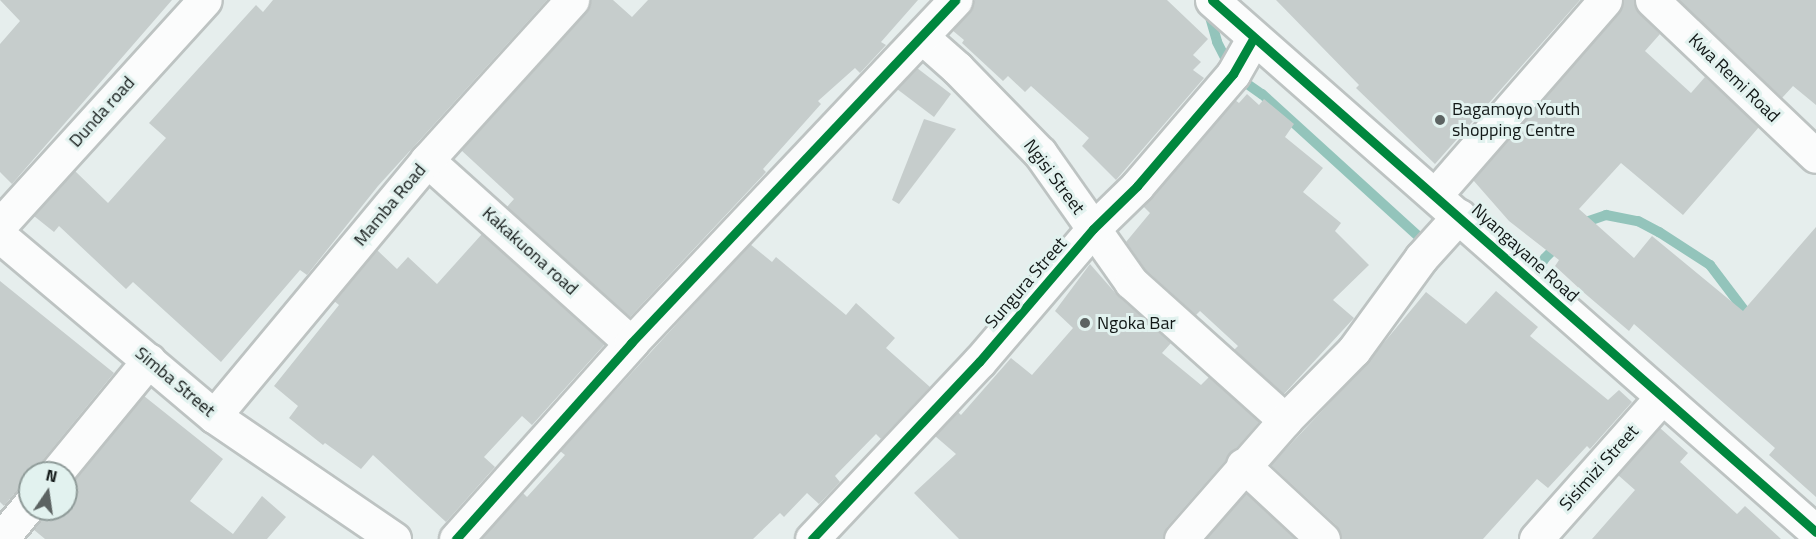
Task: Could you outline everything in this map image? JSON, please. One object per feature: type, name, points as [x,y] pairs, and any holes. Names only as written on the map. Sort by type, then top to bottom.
[{"type":"street","name":"Dunda road","points":[[0,225],[205,0]]},
{"type":"street","name":"Mamba Road","points":[[214,416],[427,160],[572,0]]},
{"type":"street","points":[[456,539],[631,343],[922,38],[955,0]]},
{"type":"street","name":"Nyangayane Road","points":[[1212,0],[1253,39],[1436,194],[1816,532]]},
{"type":"street","points":[[1436,194],[1605,0]]},
{"type":"street","name":"Kwa Remi Road","points":[[1652,0],[1816,156]]},
{"type":"street","name":"Ngisi Street","points":[[922,38],[957,68],[1040,153],[1131,282],[1285,420]]},
{"type":"street","name":"Sungura Street","points":[[812,539],[980,362],[1093,229],[1137,186],[1233,74],[1253,39]]},
{"type":"street","name":"Kakakuona road","points":[[427,160],[631,343]]},
{"type":"street","points":[[1181,539],[1243,465],[1354,350],[1421,258],[1459,216]]},
{"type":"street","name":"Simba Street","points":[[0,236],[351,529],[394,539]]},
{"type":"street","points":[[66,461],[149,360]]},
{"type":"street","name":"Sisimizi Street","points":[[1536,539],[1662,397]]},
{"type":"street","points":[[1243,465],[1323,539]]},
{"type":"street","points":[[1,539],[18,518]]},
{"type":"building","points":[[0,0],[172,0],[12,184],[0,172],[0,44],[20,21]]},
{"type":"building","points":[[273,0],[547,0],[378,186],[307,275],[300,270],[221,362],[133,282],[126,289],[59,226],[54,232],[34,216],[75,171],[108,203],[166,138],[149,123],[256,5],[263,12]]},
{"type":"building","points":[[590,0],[613,0],[632,17],[648,0],[918,0],[881,42],[886,45],[860,73],[855,68],[818,101],[821,104],[763,169],[766,172],[630,317],[507,207],[514,199],[461,150],[586,13]]},
{"type":"building","points":[[975,0],[1167,0],[1208,39],[1193,55],[1201,62],[1193,70],[1204,78],[1116,180],[1082,146],[1089,138],[1031,86],[1025,92],[1008,76],[1003,81],[962,43],[964,40],[952,30]]},
{"type":"building","points":[[1276,0],[1580,0],[1435,164],[1356,88],[1359,85]]},
{"type":"building","points":[[1623,0],[1634,0],[1639,13],[1660,34],[1645,51],[1691,93],[1705,77],[1759,127],[1683,215],[1621,163],[1579,209],[1634,258],[1652,236],[1743,311],[1816,227],[1816,497],[1769,455],[1775,448],[1634,324],[1629,331],[1582,291],[1555,266],[1559,260],[1509,221],[1473,180],[1619,12]]},
{"type":"building","points":[[1679,0],[1816,0],[1816,105],[1793,86],[1782,98]]},
{"type":"building","points":[[917,68],[951,94],[934,117],[897,89]]},
{"type":"building","points":[[1247,94],[1259,105],[1264,99],[1294,124],[1285,137],[1323,168],[1303,192],[1341,223],[1335,231],[1369,265],[1333,300],[1354,318],[1284,394],[1234,350],[1238,346],[1200,311],[1196,315],[1145,269],[1126,242],[1150,213],[1143,206],[1235,100],[1239,103]]},
{"type":"building","points":[[924,119],[956,129],[899,204],[892,200]]},
{"type":"building","points":[[482,234],[605,344],[532,425],[522,416],[484,457],[495,467],[446,522],[373,455],[361,469],[325,443],[323,445],[289,418],[298,406],[274,386],[339,305],[334,301],[377,250],[397,269],[408,257],[437,284]]},
{"type":"building","points":[[750,244],[772,262],[776,257],[846,315],[856,303],[895,338],[886,348],[930,387],[881,439],[876,434],[835,476],[840,482],[819,504],[807,493],[784,517],[780,513],[753,539],[481,539],[523,493],[527,497],[565,455],[560,451]]},
{"type":"building","points":[[1090,264],[1118,296],[1171,343],[1162,353],[1201,385],[1209,377],[1259,422],[1167,527],[1163,539],[959,539],[914,493],[956,454],[935,436],[958,412],[961,415],[1011,358],[1032,375],[1073,328],[1055,311]]},
{"type":"building","points":[[0,281],[114,373],[42,461],[18,461],[18,491],[4,506],[0,502]]},
{"type":"building","points":[[1496,291],[1538,327],[1530,336],[1608,400],[1619,390],[1632,402],[1590,449],[1587,446],[1548,488],[1537,479],[1483,539],[1341,539],[1336,525],[1271,465],[1367,363],[1426,292],[1466,324]]},
{"type":"building","points":[[144,396],[223,459],[190,501],[233,534],[262,496],[286,517],[267,539],[45,539],[33,529],[39,521],[78,521],[78,474]]},
{"type":"building","points":[[1660,428],[1688,453],[1680,462],[1737,514],[1745,506],[1781,539],[1592,539],[1635,490],[1618,475]]},
{"type":"building","points":[[1246,493],[1295,539],[1206,539]]},
{"type":"waterway","points":[[1208,10],[1217,42],[1233,74],[1262,94],[1428,245]]},
{"type":"waterway","points":[[1580,224],[1606,215],[1638,221],[1659,232],[1710,265],[1751,319]]},
{"type":"waterway","points":[[1533,278],[1545,258],[1560,243]]},
{"type":"cycle path","points":[[456,539],[631,343],[955,0]]},
{"type":"cycle path","points":[[1212,0],[1816,532]]},
{"type":"cycle path","points":[[812,539],[979,362],[1093,229],[1137,186],[1233,74],[1253,39]]},
{"type":"place","name":"Bagamoyo Youth shopping Centre","points":[[1440,120]]},
{"type":"place","name":"Ngoka Bar","points":[[1085,323]]}]
